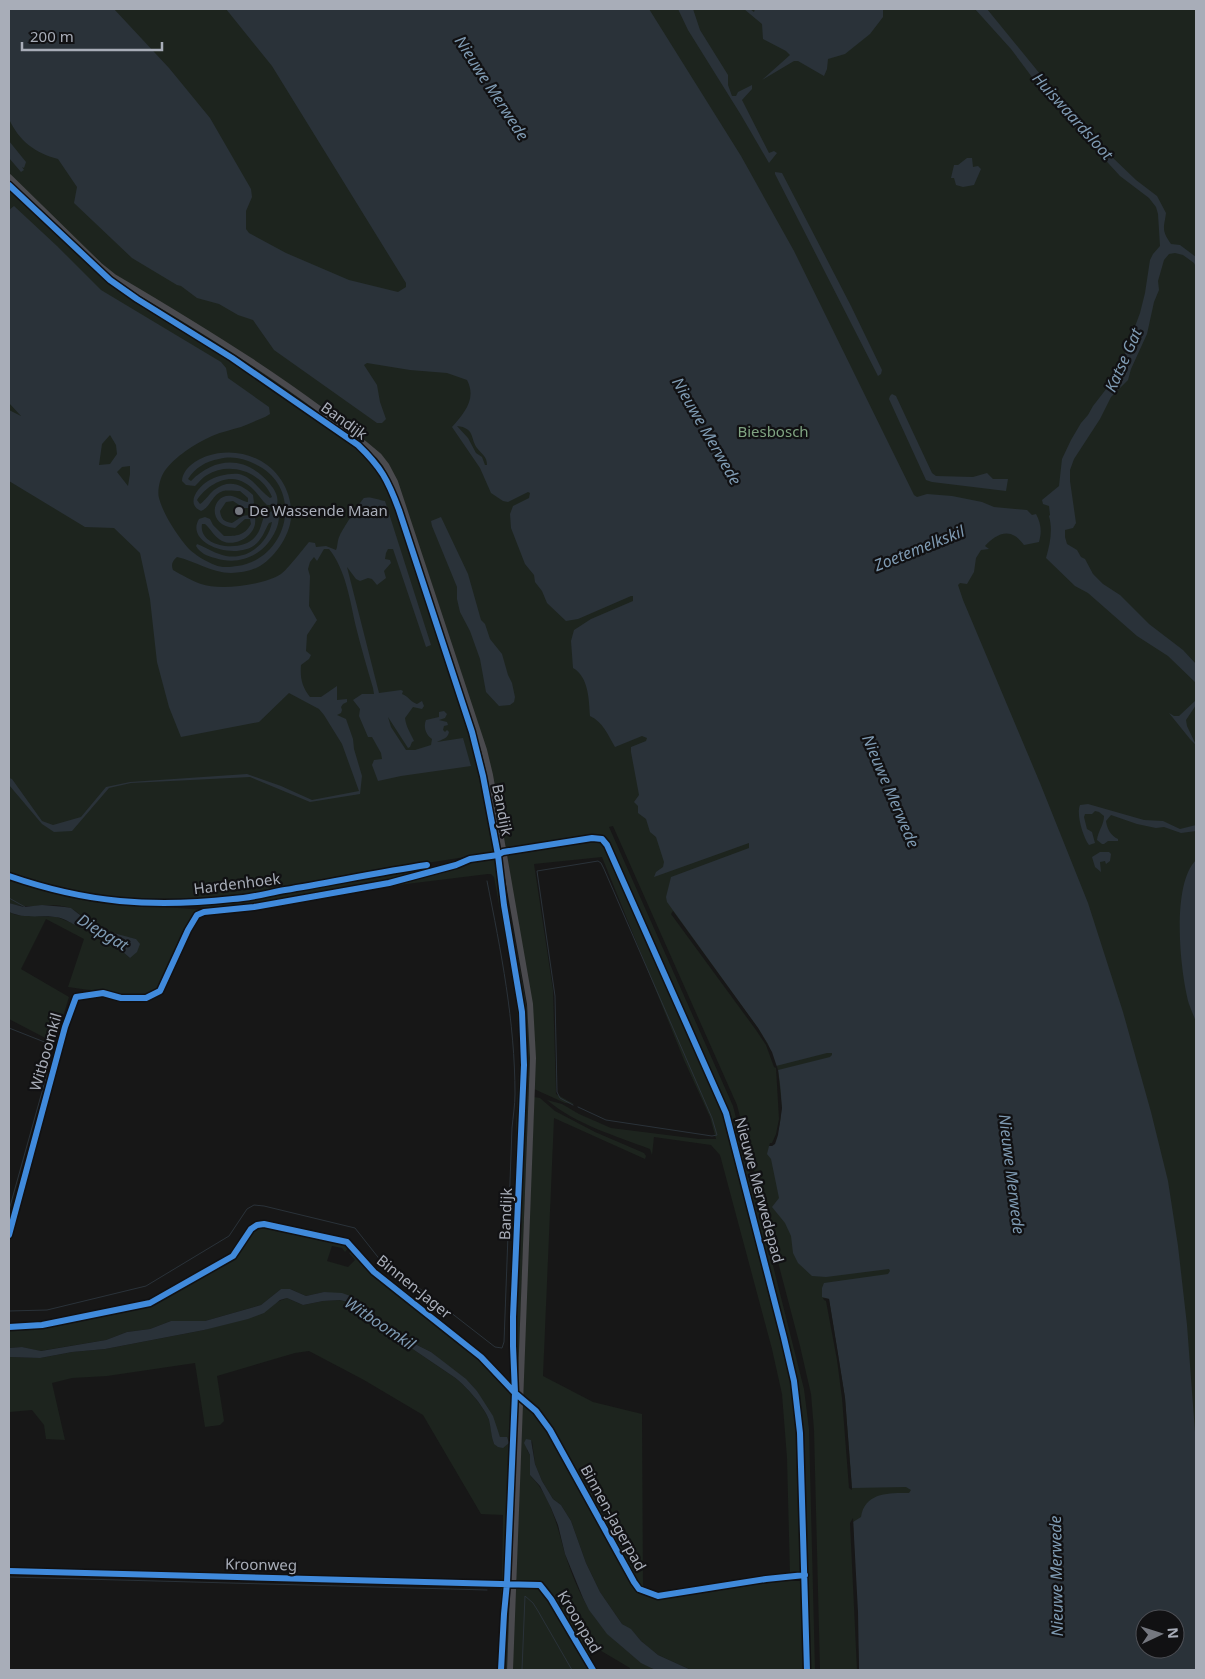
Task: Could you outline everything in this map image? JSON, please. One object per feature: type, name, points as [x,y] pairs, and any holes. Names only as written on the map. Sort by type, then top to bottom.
[{"type":"main road","name":"Bandijk","points":[[9,177],[99,265],[114,277],[236,352],[362,441],[386,465],[395,482],[479,731],[490,775],[530,1004],[533,1058],[510,1670]]},
{"type":"street","name":"Nieuwe Merwedepad","points":[[503,852],[592,838],[602,839],[605,842],[726,1113],[794,1381],[800,1433],[807,1670]]},
{"type":"street","name":"Witboomkil","points":[[9,1235],[65,1027],[76,997],[102,993],[121,998],[146,998],[160,992],[188,930],[197,915],[204,912],[254,907],[389,883],[456,865],[470,859],[498,855],[503,852]]},
{"type":"street","name":"Binnen-Jager","points":[[9,1327],[42,1325],[150,1303],[233,1256],[251,1229],[256,1225],[264,1224],[347,1242],[374,1272],[481,1357],[508,1387],[520,1396]]},
{"type":"street","name":"Binnen-Jagerpad","points":[[520,1396],[536,1411],[550,1430],[639,1589],[658,1596],[766,1579],[805,1575]]},
{"type":"street","name":"Kroonweg","points":[[9,1571],[513,1583]]},
{"type":"green space","name":"Biesbosch","points":[[9,9],[1196,9],[1196,1670],[820,1670],[814,1430],[811,1394],[800,1346],[737,1105],[613,826],[609,827],[733,1106],[804,1389],[809,1429],[815,1670],[809,1670],[802,1433],[795,1381],[727,1112],[608,844],[603,837],[595,835],[505,850],[498,844],[499,852],[218,897],[157,901],[126,900],[96,897],[63,890],[9,872]]},
{"type":"green space","points":[[591,839],[601,841],[607,848],[724,1113],[783,1339],[792,1382],[799,1434],[806,1670],[691,1670],[658,1655],[650,1649],[631,1630],[622,1624],[600,1592],[586,1563],[571,1521],[561,1505],[553,1499],[542,1481],[535,1464],[532,1441],[527,1450],[530,1455],[530,1475],[548,1502],[581,1595],[595,1618],[613,1639],[639,1661],[656,1670],[630,1670],[630,1668],[598,1649],[587,1657],[544,1585],[518,1581],[515,1578],[534,1097],[540,1098],[555,1111],[595,1132],[644,1153],[646,1156],[645,1159],[554,1118],[543,1376],[593,1402],[642,1414],[643,1589],[659,1595],[790,1575],[787,1458],[782,1394],[772,1349],[720,1155],[711,1145],[654,1137],[652,1155],[650,1149],[583,1123],[547,1100],[562,1104],[579,1114],[611,1128],[699,1139],[716,1139],[710,1117],[684,1060],[602,857],[534,864],[553,990],[556,1094],[574,1104],[565,1103],[534,1089],[534,1044],[506,854]],"holes":[[[541,1414],[571,1462],[636,1580],[643,1589],[633,1583],[541,1419]]]},
{"type":"green space","points":[[500,856],[529,1020],[530,1051],[518,1391],[511,1385],[516,1124],[520,1055],[516,1000],[494,877],[488,874],[390,886],[472,862]]},
{"type":"green space","points":[[451,865],[421,874],[242,906],[190,906],[234,902]]},
{"type":"green space","points":[[9,879],[40,890],[97,902],[205,910],[193,914],[156,990],[136,996],[68,987],[84,939],[46,919],[21,969],[69,997],[55,1043],[9,1019],[9,912],[16,915],[57,917],[89,930],[115,945],[130,958],[136,939],[98,930],[75,911],[67,907],[52,905],[23,906],[9,903]]},
{"type":"green space","points":[[262,1227],[346,1244],[349,1247],[345,1252],[342,1248],[332,1246],[327,1261],[348,1267],[355,1260],[349,1253],[353,1251],[369,1272],[481,1359],[518,1398],[511,1579],[507,1582],[502,1581],[503,1515],[481,1514],[423,1415],[364,1380],[309,1351],[295,1353],[217,1376],[224,1421],[220,1425],[205,1427],[195,1363],[107,1376],[72,1378],[52,1383],[65,1440],[46,1439],[44,1425],[32,1410],[9,1412],[9,1357],[40,1358],[72,1352],[105,1349],[204,1330],[287,1298],[303,1305],[340,1300],[351,1303],[379,1323],[389,1333],[459,1381],[487,1415],[494,1444],[505,1437],[500,1437],[477,1391],[431,1352],[405,1339],[369,1311],[356,1298],[324,1292],[306,1296],[290,1289],[281,1289],[261,1305],[205,1321],[171,1321],[150,1329],[127,1332],[106,1340],[40,1351],[22,1347],[9,1348],[9,1329],[41,1328],[151,1306],[233,1259],[256,1228]]},
{"type":"green space","points":[[518,1585],[542,1587],[591,1670],[512,1670],[515,1587]]},
{"type":"green space","points":[[501,1586],[509,1587],[511,1590],[507,1670],[498,1670]]},
{"type":"water","points":[[9,9],[114,9],[169,68],[210,118],[251,189],[252,197],[246,211],[246,229],[249,233],[286,253],[349,280],[398,292],[406,287],[406,283],[272,66],[226,9],[649,9],[741,156],[794,251],[914,495],[917,497],[927,494],[952,496],[982,502],[994,507],[1027,510],[1032,515],[1036,514],[1039,521],[1039,542],[1024,545],[1011,534],[999,535],[985,546],[989,549],[981,550],[976,558],[974,572],[967,584],[960,583],[958,585],[1088,903],[1123,1012],[1168,1181],[1187,1325],[1196,1445],[1196,1670],[859,1670],[853,1522],[861,1517],[863,1509],[873,1498],[886,1494],[909,1493],[911,1490],[906,1487],[852,1488],[845,1398],[829,1299],[822,1297],[822,1288],[824,1283],[888,1274],[890,1271],[889,1269],[826,1277],[812,1276],[798,1263],[793,1253],[791,1236],[785,1223],[772,1207],[779,1198],[771,1159],[767,1154],[769,1146],[772,1146],[776,1137],[781,1118],[781,1089],[778,1070],[830,1057],[832,1053],[776,1066],[768,1044],[758,1028],[667,902],[666,897],[671,877],[749,848],[749,843],[654,877],[656,872],[663,867],[664,862],[656,837],[650,832],[646,819],[638,813],[638,806],[634,802],[639,795],[631,752],[631,747],[646,741],[647,738],[642,736],[615,747],[602,725],[590,716],[585,683],[573,668],[571,641],[574,630],[591,619],[633,601],[633,596],[578,619],[566,621],[547,603],[542,591],[535,582],[534,575],[525,564],[511,528],[510,514],[513,506],[529,498],[530,493],[528,492],[508,502],[491,493],[480,468],[452,427],[465,411],[470,400],[471,393],[467,380],[447,373],[410,370],[367,363],[364,365],[377,385],[386,419],[382,423],[377,423],[274,350],[253,320],[238,315],[219,304],[197,298],[181,286],[132,258],[74,203],[77,187],[58,159],[35,150],[23,140],[9,119]],"holes":[[[457,426],[463,427],[471,434],[487,465],[485,465],[482,457],[476,453],[468,438]]]},
{"type":"water","points":[[678,9],[693,9],[700,30],[728,75],[728,85],[732,96],[736,96],[738,92],[752,85],[752,89],[742,100],[769,153],[774,151],[777,153],[769,163],[688,30]]},
{"type":"water","points":[[744,9],[750,9],[754,12],[755,9],[883,9],[883,17],[870,34],[845,54],[828,59],[824,76],[798,61],[794,61],[762,80],[790,55],[763,39],[762,24]]},
{"type":"water","points":[[975,9],[987,9],[1067,107],[1111,156],[1136,180],[1157,196],[1166,213],[1164,229],[1171,244],[1180,245],[1196,257],[1196,267],[1194,263],[1183,255],[1175,253],[1169,254],[1164,260],[1158,281],[1159,290],[1154,302],[1147,334],[1128,380],[1111,397],[1100,419],[1074,459],[1070,470],[1076,523],[1073,528],[1065,530],[1065,537],[1067,544],[1077,550],[1081,557],[1085,559],[1093,574],[1103,584],[1120,595],[1149,624],[1183,650],[1196,664],[1196,683],[1168,656],[1137,636],[1088,593],[1075,586],[1046,558],[1051,526],[1049,506],[1043,504],[1042,500],[1059,486],[1062,459],[1071,440],[1093,406],[1117,375],[1140,313],[1150,260],[1160,246],[1156,207],[1149,198],[1120,176],[1044,93],[1011,49]]},
{"type":"water","points":[[9,141],[26,162],[24,168],[22,167],[24,170],[21,172],[9,158]]},
{"type":"water","points":[[967,158],[972,158],[973,167],[978,166],[981,169],[974,185],[963,187],[956,185],[954,178],[951,178],[954,165],[958,165]]},
{"type":"water","points":[[775,172],[782,173],[851,306],[882,370],[878,376],[775,174]]},
{"type":"water","points":[[14,206],[101,290],[221,362],[226,368],[228,378],[269,407],[270,414],[265,417],[212,436],[199,442],[179,456],[168,466],[163,475],[158,495],[167,518],[176,532],[189,549],[198,556],[212,564],[223,567],[237,566],[255,561],[269,550],[279,537],[284,521],[285,505],[281,489],[271,475],[251,462],[237,458],[228,458],[205,463],[197,468],[188,479],[191,481],[211,467],[221,464],[241,464],[261,475],[275,491],[277,505],[267,505],[248,485],[232,479],[218,482],[206,490],[197,500],[200,504],[214,490],[230,484],[244,488],[253,495],[254,503],[250,508],[244,508],[233,501],[226,502],[220,511],[223,520],[229,523],[245,515],[255,518],[255,524],[250,534],[240,541],[228,543],[222,541],[205,524],[202,524],[203,532],[207,538],[214,543],[222,545],[241,545],[249,542],[257,535],[265,515],[272,511],[279,515],[275,532],[263,548],[249,557],[233,561],[209,556],[196,546],[197,544],[226,556],[234,557],[249,553],[266,537],[272,522],[269,523],[259,541],[248,548],[237,551],[215,548],[205,543],[199,536],[196,528],[199,519],[205,517],[210,519],[224,536],[240,534],[246,531],[251,524],[250,519],[245,519],[235,528],[225,526],[219,522],[216,516],[216,504],[225,496],[232,496],[247,502],[248,498],[240,491],[223,491],[216,495],[207,507],[201,511],[194,504],[197,491],[208,481],[219,476],[231,474],[239,474],[248,478],[270,498],[272,497],[267,488],[253,475],[235,469],[216,471],[205,476],[195,486],[186,485],[182,481],[187,468],[207,456],[236,453],[250,456],[273,470],[282,481],[288,493],[291,508],[290,524],[279,548],[267,561],[257,568],[238,573],[210,569],[177,557],[172,563],[173,570],[194,581],[209,586],[242,586],[264,581],[284,572],[309,542],[315,543],[316,547],[326,546],[336,550],[338,539],[364,498],[385,501],[431,645],[426,647],[393,549],[388,549],[386,553],[385,559],[390,560],[391,563],[384,571],[386,578],[377,585],[372,579],[368,578],[360,581],[356,579],[347,567],[379,693],[401,690],[403,691],[402,694],[415,703],[417,704],[422,701],[424,706],[422,709],[413,707],[405,718],[414,741],[408,748],[388,717],[391,727],[406,750],[415,750],[431,745],[432,739],[425,728],[426,720],[439,717],[439,712],[444,711],[447,714],[445,718],[439,720],[447,722],[448,725],[444,726],[443,730],[449,732],[446,737],[437,742],[463,738],[471,766],[378,781],[372,765],[374,760],[382,759],[381,753],[372,737],[368,737],[359,716],[360,709],[353,700],[362,694],[374,694],[373,688],[340,566],[329,549],[324,549],[317,561],[314,557],[310,562],[308,569],[310,576],[309,606],[317,620],[307,635],[306,651],[311,655],[301,665],[301,678],[303,686],[310,697],[321,697],[337,686],[337,700],[347,699],[347,702],[341,707],[341,713],[337,715],[346,719],[353,739],[362,776],[360,794],[310,802],[250,777],[131,783],[109,788],[72,831],[54,832],[42,824],[9,785],[9,778],[12,779],[42,821],[53,825],[81,817],[106,787],[130,782],[247,774],[312,800],[359,791],[342,744],[324,715],[319,709],[289,693],[259,722],[181,737],[169,707],[157,662],[150,599],[140,553],[114,528],[85,527],[9,481],[9,410],[21,416],[9,403],[9,210]],"holes":[[[110,435],[116,445],[117,454],[110,464],[99,465],[102,444]],[[130,466],[130,474],[128,486],[117,472],[122,467]]]},
{"type":"water","points":[[892,394],[896,396],[932,473],[936,476],[973,477],[987,473],[993,479],[1008,479],[1006,491],[926,480],[889,399]]},
{"type":"water","points":[[441,517],[468,574],[481,620],[485,624],[490,639],[502,654],[515,697],[514,702],[510,705],[499,706],[486,692],[480,659],[470,631],[460,612],[457,587],[432,526],[431,521]]},
{"type":"water","points":[[1196,700],[1196,705],[1186,720],[1196,745],[1169,713],[1179,716]]},
{"type":"water","points":[[1088,804],[1144,820],[1163,821],[1180,829],[1196,825],[1196,831],[1181,833],[1164,827],[1156,828],[1137,824],[1111,815],[1106,821],[1110,832],[1118,841],[1108,841],[1102,844],[1097,840],[1104,816],[1095,811],[1092,814],[1085,814],[1084,817],[1087,829],[1092,832],[1095,843],[1089,845],[1082,831],[1079,814],[1080,805]]},
{"type":"water","points":[[1100,852],[1109,852],[1111,854],[1110,861],[1106,864],[1105,861],[1100,862],[1101,872],[1095,867],[1092,857]]},
{"type":"water","points":[[1196,860],[1196,1022],[1189,1004],[1183,971],[1180,908],[1188,872]]},
{"type":"water","name":"Diepgat","points":[[9,903],[24,907],[42,905],[71,908],[98,929],[136,939],[140,944],[137,952],[130,958],[103,938],[62,918],[15,914],[9,912]]},
{"type":"water","points":[[281,1289],[290,1289],[306,1296],[324,1292],[342,1293],[356,1298],[369,1311],[405,1339],[431,1352],[466,1379],[477,1391],[493,1416],[500,1437],[507,1437],[509,1443],[503,1448],[494,1444],[487,1415],[459,1381],[389,1333],[379,1323],[351,1303],[340,1300],[303,1305],[287,1298],[280,1300],[264,1313],[204,1330],[105,1349],[72,1352],[40,1358],[9,1357],[9,1348],[22,1347],[41,1351],[106,1340],[127,1332],[150,1329],[171,1321],[205,1321],[261,1305]]},
{"type":"water","points":[[526,1439],[531,1440],[535,1464],[542,1481],[553,1499],[561,1505],[571,1521],[586,1563],[600,1592],[622,1624],[631,1629],[641,1641],[658,1655],[691,1670],[656,1670],[641,1663],[607,1634],[589,1610],[565,1554],[558,1525],[551,1508],[540,1486],[530,1475],[530,1455],[524,1443]]},
{"type":"pier","points":[[673,911],[758,1028],[772,1052],[778,1070],[782,1108],[778,1135],[775,1144],[772,1146],[769,1146],[776,1134],[779,1119],[776,1068],[766,1045],[671,914]]},
{"type":"pier","points":[[823,1298],[829,1299],[845,1398],[852,1490],[849,1488],[837,1360],[826,1301]]},
{"type":"pier","points":[[853,1518],[859,1670],[857,1670],[850,1523]]},
{"type":"waterway","points":[[573,1105],[560,1098],[557,1092],[555,996],[537,871],[598,861],[604,869],[712,1118],[717,1135],[712,1136],[606,1120],[578,1107]]},
{"type":"waterway","points":[[9,1311],[47,1310],[146,1286],[229,1236],[247,1209],[254,1205],[355,1228],[381,1261],[495,1347],[502,1348],[504,1342],[512,1128],[515,1098],[510,1013],[487,881]]},
{"type":"waterway","points":[[9,898],[25,907]]},
{"type":"waterway","points":[[9,1028],[52,1045],[51,1058]]},
{"type":"waterway","points":[[9,1210],[47,1074]]},
{"type":"waterway","points":[[9,1577],[487,1590]]},
{"type":"waterway","points":[[522,1670],[525,1596],[533,1603],[572,1670]]},
{"type":"cycle path","points":[[9,185],[110,280],[232,358],[358,445],[373,460],[383,474],[399,510],[472,732],[483,776],[498,855],[504,905],[522,1012],[524,1065],[513,1317],[515,1393],[507,1583],[501,1670]]},
{"type":"cycle path","points":[[9,1235],[65,1027],[76,997],[103,993],[121,998],[146,998],[160,991],[188,930],[197,915],[204,912],[254,907],[389,883],[456,865],[470,859],[498,855],[503,852],[592,838],[602,839],[607,845],[726,1113],[784,1338],[794,1381],[800,1433],[807,1670]]},
{"type":"cycle path","name":"Hardenhoek","points":[[9,876],[93,898],[147,903],[175,903],[246,898],[427,865]]},
{"type":"cycle path","points":[[9,1327],[42,1325],[150,1303],[233,1256],[251,1229],[257,1225],[264,1224],[347,1242],[374,1272],[481,1357],[515,1393],[536,1411],[550,1430],[639,1589],[658,1596],[766,1579],[805,1575]]},
{"type":"cycle path","name":"Kroonpad","points":[[9,1571],[540,1585],[551,1599],[593,1670]]},
{"type":"place","name":"De Wassende Maan","points":[[239,511]]},
{"type":"water label","name":"Nieuwe Merwede","points":[[492,88]]},
{"type":"water label","name":"Huiswaardsloot","points":[[1073,116]]},
{"type":"water label","name":"Katse Gat","points":[[1123,360]]},
{"type":"water label","name":"Nieuwe Merwede","points":[[707,431]]},
{"type":"water label","name":"Zoetemelkskil","points":[[919,548]]},
{"type":"water label","name":"Nieuwe Merwede","points":[[891,791]]},
{"type":"water label","name":"Nieuwe Merwede","points":[[1012,1174]]},
{"type":"water label","name":"Nieuwe Merwede","points":[[1056,1576]]}]
